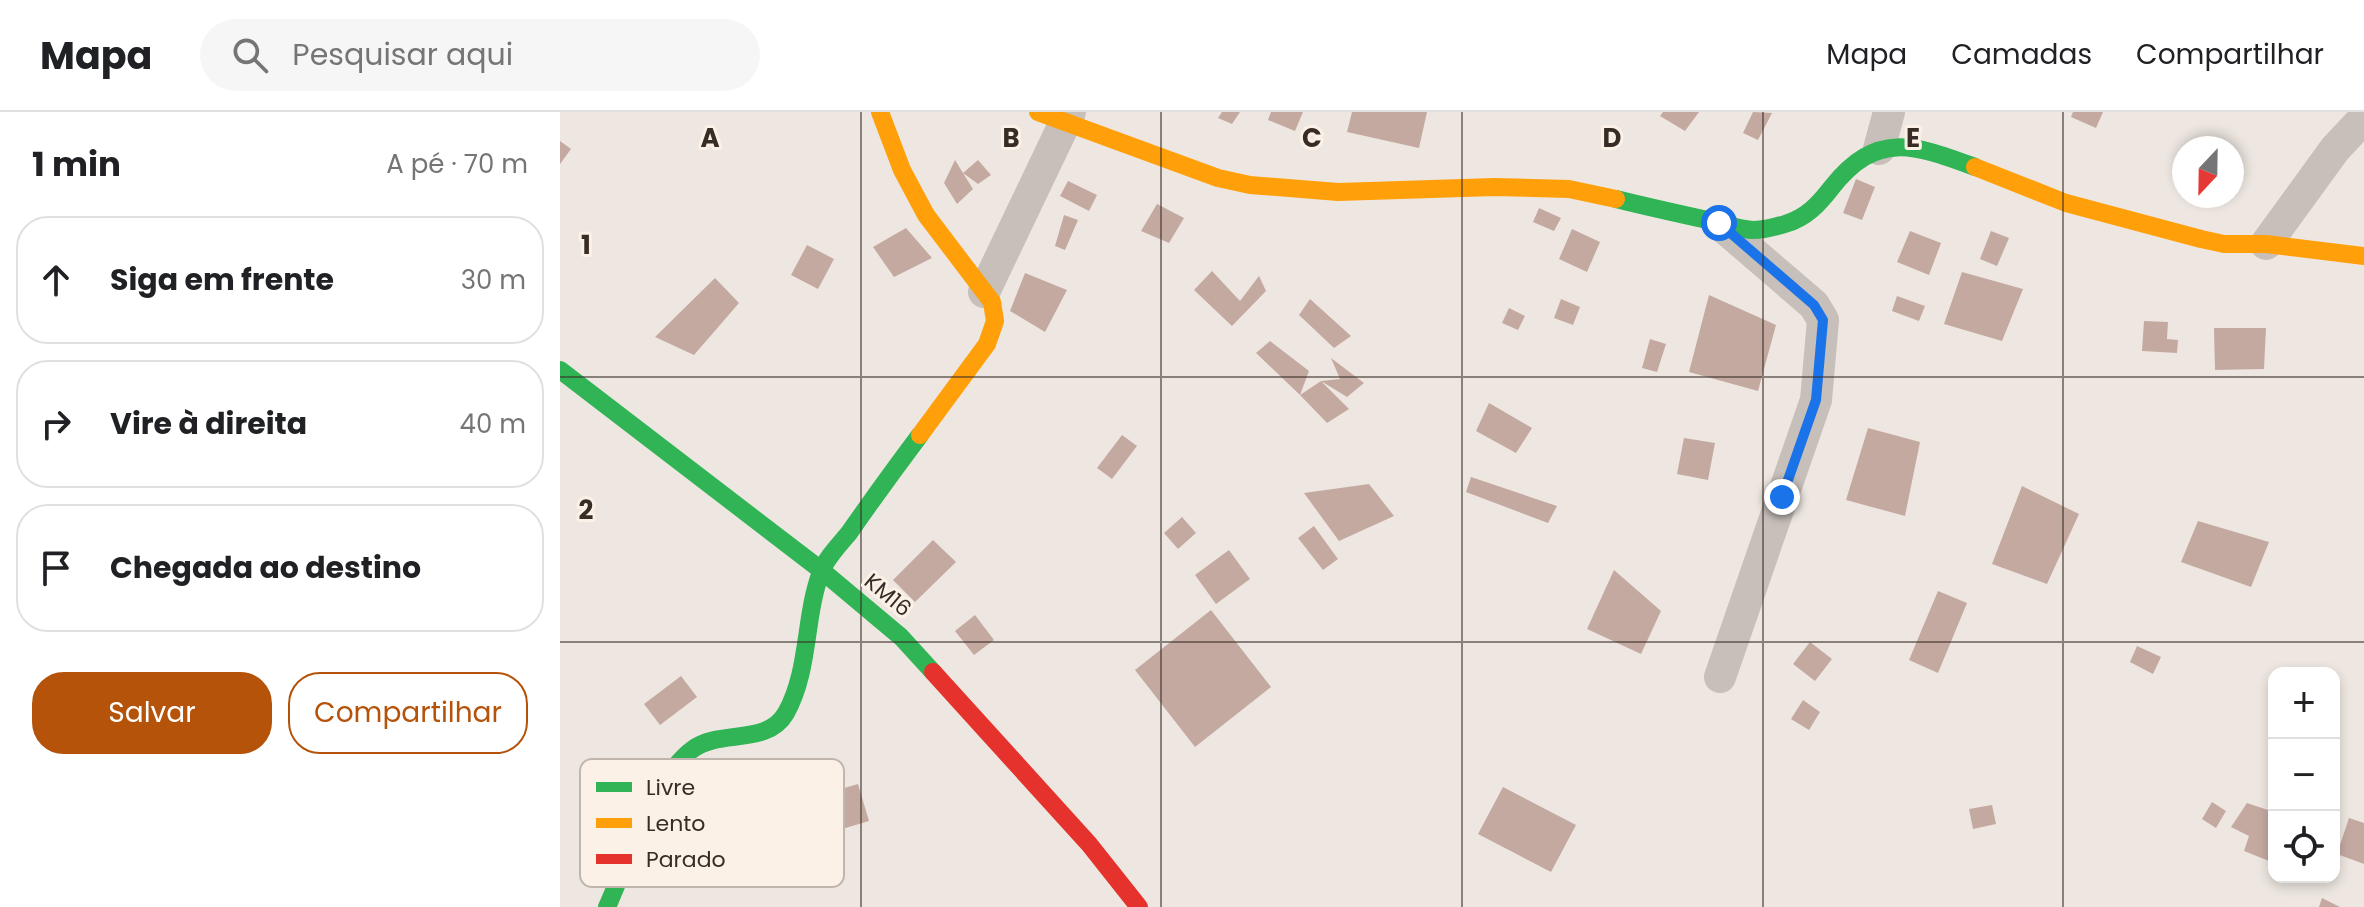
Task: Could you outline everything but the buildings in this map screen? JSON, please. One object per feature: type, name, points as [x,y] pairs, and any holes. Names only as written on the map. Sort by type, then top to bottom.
[{"type":"street","points":[[682,759],[694,748],[710,740],[745,736],[773,728],[785,715],[796,689],[821,570],[987,344],[995,321],[992,302],[926,215],[902,170],[880,112]]},
{"type":"street","points":[[1879,149],[1889,112]]},
{"type":"street","points":[[984,292],[1058,115],[1218,178],[1250,185],[1338,192],[1494,187],[1569,189],[1753,230],[1778,227],[1796,220],[1811,211],[1860,157],[1879,149],[1900,147],[1942,156],[2065,203],[2201,239],[2224,244],[2266,244],[2364,256]]},
{"type":"street","points":[[2266,244],[2335,149],[2364,118]]},
{"type":"street","points":[[1719,223],[1814,305],[1823,320],[1824,339],[1816,400],[1720,677]]},
{"type":"street","name":"KM16","points":[[560,370],[821,570],[901,637],[1089,844],[1139,907]]},
{"type":"street","points":[[607,907],[616,887]]},
{"type":"traffic: fast","points":[[1616,199],[1758,230],[1785,224],[1806,214],[1849,169],[1881,150],[1898,147],[1915,149],[1975,167]]},
{"type":"traffic: fast","points":[[560,370],[821,570],[901,637],[933,672]]},
{"type":"traffic: fast","points":[[682,759],[704,743],[767,730],[786,713],[799,679],[823,567],[920,435]]},
{"type":"traffic: fast","points":[[607,907],[615,887]]},
{"type":"traffic: slow","points":[[880,112],[902,170],[926,215],[992,302],[995,321],[987,344],[920,435]]},
{"type":"traffic: slow","points":[[1038,112],[1218,178],[1250,185],[1338,192],[1494,187],[1569,189],[1616,199]]},
{"type":"traffic: slow","points":[[1975,167],[2066,203],[2201,239],[2224,244],[2266,244],[2364,256]]},
{"type":"traffic: jam","points":[[933,672],[1089,844],[1139,907]]},
{"type":"route","points":[[1719,223],[1814,305],[1823,320],[1824,339],[1816,400],[1782,497]]}]
